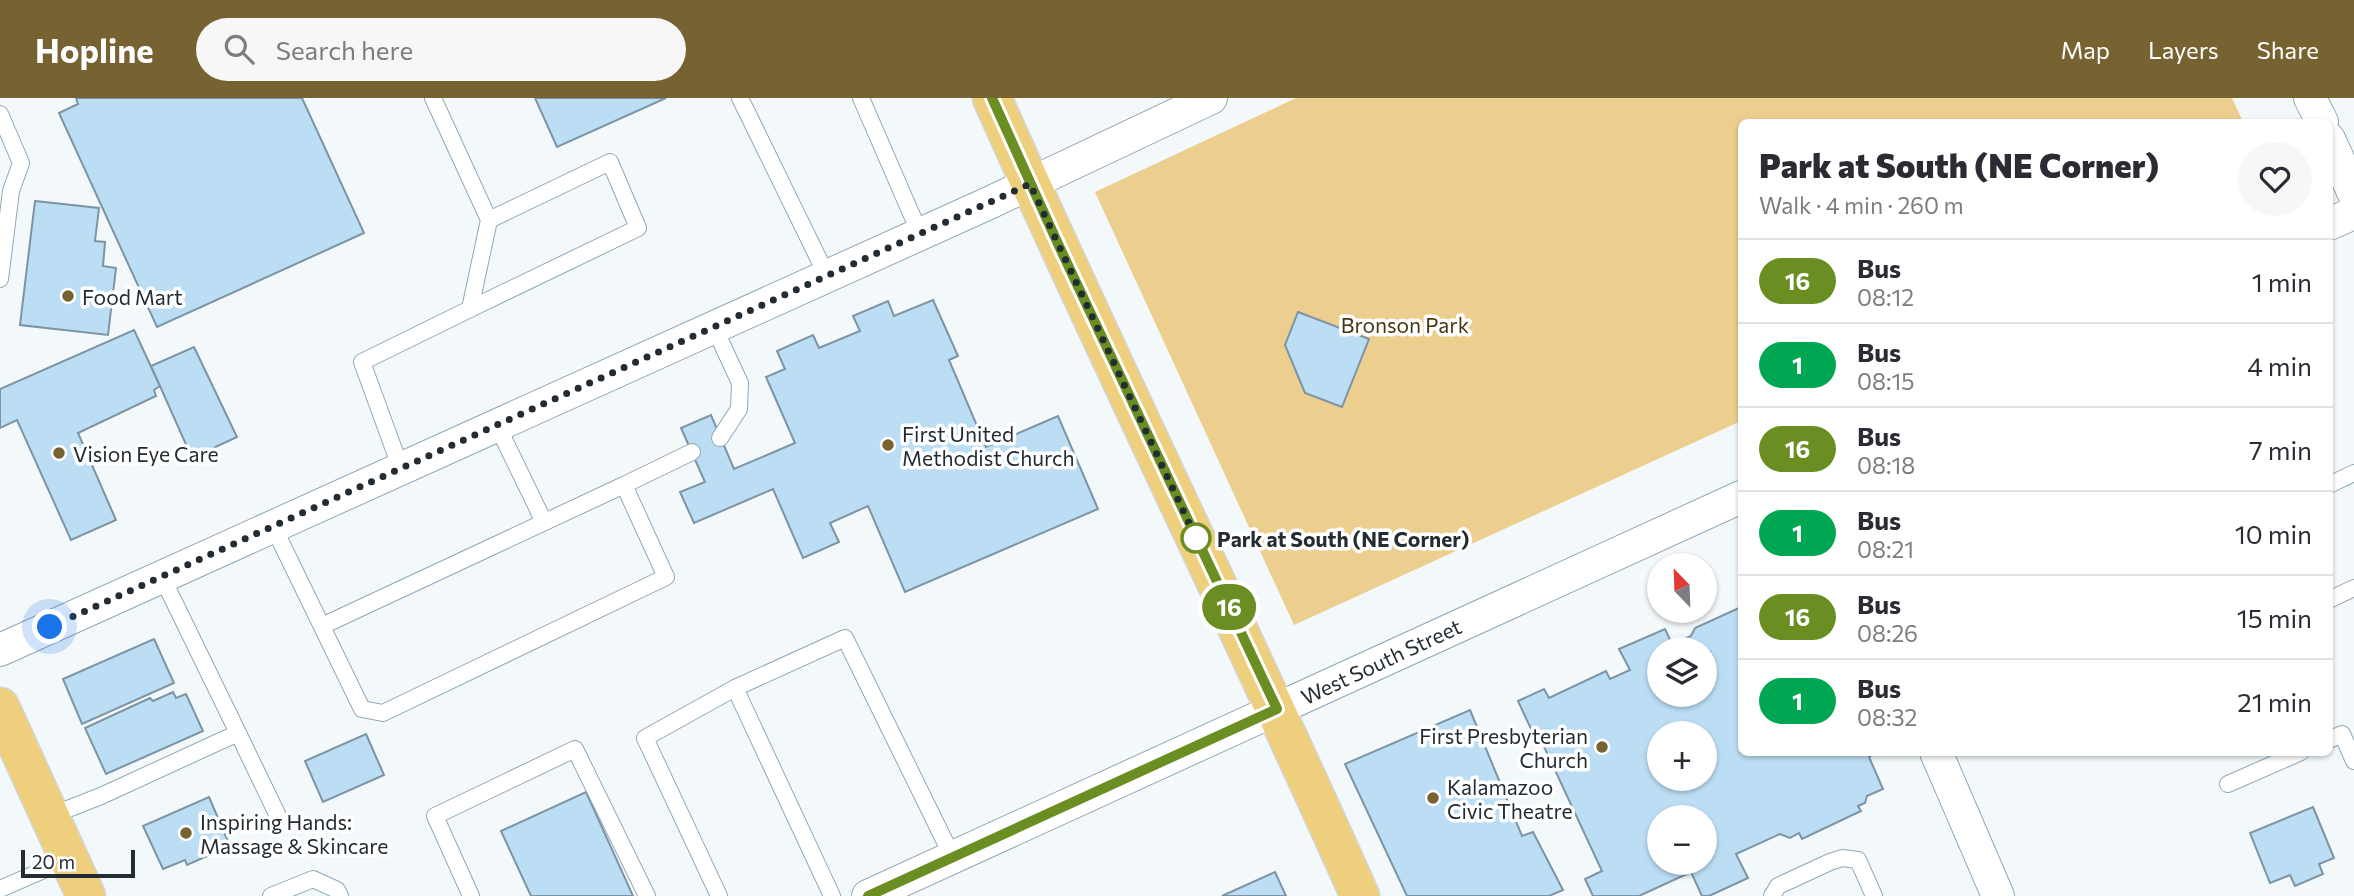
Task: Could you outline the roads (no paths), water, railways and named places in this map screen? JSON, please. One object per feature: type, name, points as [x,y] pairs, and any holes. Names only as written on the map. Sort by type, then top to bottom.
[{"type":"main road","points":[[992,98],[1277,709],[1360,896]]},
{"type":"main road","points":[[0,707],[86,896]]},
{"type":"street","points":[[0,650],[1030,184],[1211,98]]},
{"type":"street","points":[[2311,98],[2321,119]]},
{"type":"street","points":[[2333,148],[2354,194]]},
{"type":"street","points":[[2333,222],[2354,213]]},
{"type":"street","name":"West South Street","points":[[868,896],[1738,498]]},
{"type":"street","points":[[1938,756],[1998,896]]},
{"type":"lane","points":[[433,98],[489,220],[470,309]]},
{"type":"lane","points":[[740,98],[827,276]]},
{"type":"lane","points":[[861,98],[920,234]]},
{"type":"lane","points":[[0,114],[21,163],[5,190],[0,279]]},
{"type":"lane","points":[[401,468],[362,362],[638,228],[610,162],[489,220]]},
{"type":"lane","points":[[713,327],[740,383],[739,409],[720,438]]},
{"type":"lane","points":[[497,425],[544,523]]},
{"type":"lane","points":[[322,626],[692,453]]},
{"type":"lane","points":[[2333,483],[2354,473]]},
{"type":"lane","points":[[273,526],[362,709],[383,713],[666,577],[624,485]]},
{"type":"lane","points":[[162,577],[278,816]]},
{"type":"lane","points":[[2333,598],[2354,588]]},
{"type":"lane","points":[[719,896],[645,738],[735,688],[845,638],[953,858]]},
{"type":"lane","points":[[735,688],[832,896]]},
{"type":"lane","points":[[50,816],[102,796],[238,733]]},
{"type":"lane","points":[[2333,738],[2342,734],[2354,761]]},
{"type":"lane","points":[[471,896],[435,816],[575,750],[647,896]]},
{"type":"lane","points":[[2228,784],[2292,756]]},
{"type":"lane","points":[[1772,896],[1778,886],[1842,858],[1858,860],[1874,896]]},
{"type":"lane","points":[[0,889],[69,859]]},
{"type":"lane","points":[[271,896],[313,879],[337,891],[340,896]]},
{"type":"place","name":"Food Mart","points":[[68,296]]},
{"type":"place","name":"First United Methodist Church","points":[[888,445]]},
{"type":"place","name":"Vision Eye Care","points":[[59,453]]},
{"type":"place","name":"Park at South (NE Corner)","points":[[1196,538]]},
{"type":"place","name":"First Presbyterian Church","points":[[1602,747]]},
{"type":"place","name":"Kalamazoo Civic Theatre","points":[[1433,798]]},
{"type":"place","name":"Inspiring Hands: Massage & Skincare","points":[[186,833]]},
{"type":"park label","name":"Bronson Park","points":[[1405,324]]}]
